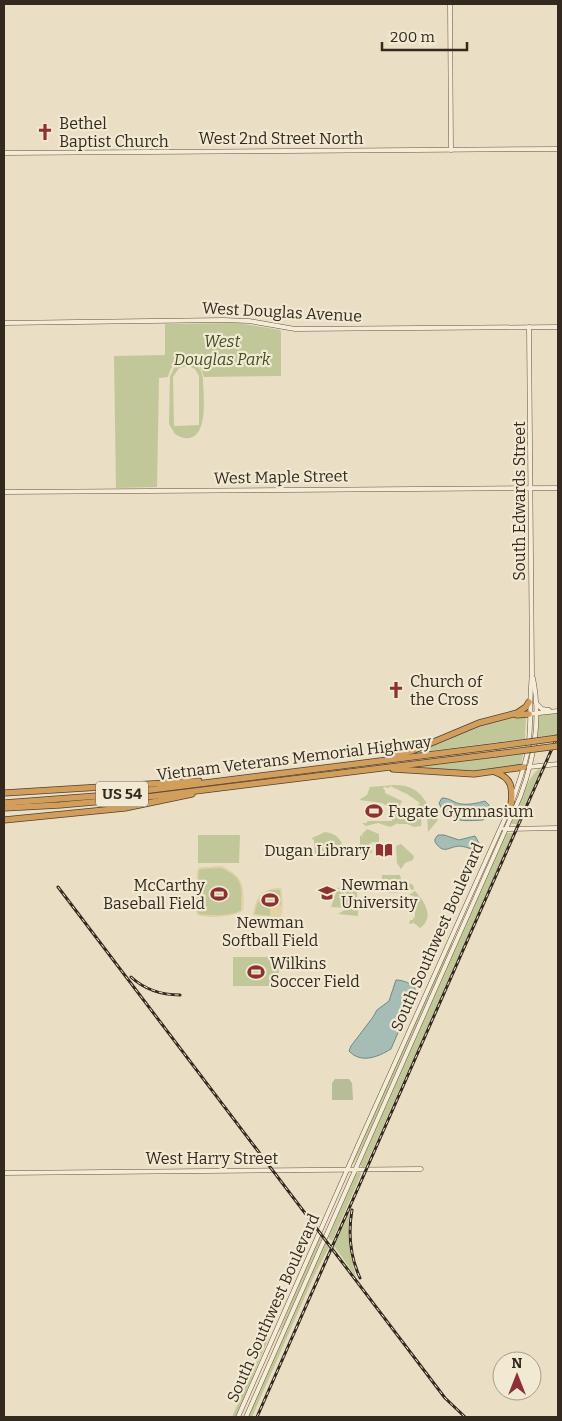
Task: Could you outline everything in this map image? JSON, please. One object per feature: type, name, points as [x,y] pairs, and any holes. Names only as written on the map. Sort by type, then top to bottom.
[{"type":"highway","points":[[363,763],[412,752],[479,724],[519,712],[532,702]]},
{"type":"highway","points":[[508,716],[533,713]]},
{"type":"highway","name":"Vietnam Veterans Memorial Highway","points":[[4,803],[110,795],[558,738]]},
{"type":"highway","name":"Vietnam Veterans Memorial Highway","points":[[4,808],[104,802],[558,746]]},
{"type":"highway","points":[[371,769],[410,769],[462,774],[527,767]]},
{"type":"highway","points":[[493,772],[506,777],[511,783],[511,804]]},
{"type":"highway","points":[[4,794],[239,778]]},
{"type":"highway","points":[[4,820],[130,807],[198,793],[213,788]]},
{"type":"street","points":[[450,4],[451,150]]},
{"type":"street","name":"West 2nd Street North","points":[[4,153],[558,149]]},
{"type":"street","name":"West Douglas Avenue","points":[[4,323],[223,320],[249,321],[295,329],[558,327]]},
{"type":"street","name":"South Edwards Street","points":[[529,327],[532,488],[532,674]]},
{"type":"street","name":"West Maple Street","points":[[4,492],[558,488]]},
{"type":"street","name":"South Southwest Boulevard","points":[[246,1417],[520,797],[527,767],[533,713],[532,674]]},
{"type":"street","points":[[532,702],[542,709],[557,711]]},
{"type":"street","points":[[533,713],[557,711]]},
{"type":"street","points":[[527,767],[558,764]]},
{"type":"street","name":"South Southwest Boulevard","points":[[238,1417],[527,767]]},
{"type":"street","points":[[500,828],[558,828]]},
{"type":"street","name":"West Harry Street","points":[[4,1173],[421,1169]]},
{"type":"green space","name":"West Douglas Park","points":[[239,323],[280,330],[281,376],[204,377],[197,365],[191,362],[186,360],[175,365],[170,370],[168,377],[159,378],[157,487],[116,488],[114,356],[165,355],[165,324]]},
{"type":"green space","points":[[185,362],[192,364],[200,369],[203,379],[204,412],[200,429],[196,435],[190,438],[182,438],[175,434],[169,424],[170,376],[175,366]],"holes":[[[188,366],[195,369],[199,376],[199,425],[174,426],[173,377],[179,368]]]},
{"type":"green space","points":[[558,713],[557,735],[537,737],[538,715]]},
{"type":"green space","points":[[526,716],[525,739],[412,753],[482,725]]},
{"type":"green space","points":[[523,754],[521,765],[473,772],[417,767]]},
{"type":"green space","points":[[540,768],[517,824],[512,824],[510,822],[523,792]]},
{"type":"green space","points":[[395,785],[417,791],[425,801],[438,820],[428,832],[427,815],[418,805],[420,803],[390,786],[383,789],[385,793],[402,801],[397,810],[392,809],[392,806],[382,803],[359,800],[367,795],[370,787]]},
{"type":"green space","points":[[410,812],[417,812],[421,818],[421,826],[414,827],[398,823],[390,827],[378,823],[366,826],[362,823],[367,823],[367,821],[392,821],[392,814],[397,813],[401,818],[405,818]]},
{"type":"green space","points":[[367,829],[379,834],[379,843],[373,842],[367,846],[371,846],[372,853],[360,853],[364,848],[360,851],[360,836],[363,837],[362,834]]},
{"type":"green space","points":[[325,832],[335,835],[342,844],[331,854],[321,859],[316,855],[313,857],[315,855],[314,840],[312,838]]},
{"type":"green space","points":[[505,833],[514,833],[365,1167],[361,1167],[362,1156]]},
{"type":"green space","points":[[198,835],[240,835],[239,863],[198,863]]},
{"type":"green space","points":[[401,844],[414,856],[413,860],[405,863],[401,869],[397,863],[396,846]]},
{"type":"green space","name":"McCarthy Baseball Field","points":[[221,866],[234,874],[241,883],[243,888],[243,910],[221,916],[198,915],[195,909],[198,868]]},
{"type":"green space","points":[[382,875],[400,875],[401,879],[413,885],[414,889],[385,892],[382,890],[393,889],[393,884],[387,883],[386,879],[382,879]]},
{"type":"green space","points":[[357,884],[357,905],[354,908],[358,910],[358,916],[338,914],[348,908],[331,907],[338,887],[352,901],[343,890],[347,886]]},
{"type":"green space","name":"Newman Softball Field","points":[[281,888],[282,907],[280,917],[253,915],[256,903],[261,895],[269,890]]},
{"type":"green space","points":[[415,891],[425,905],[428,915],[425,924],[420,928],[414,923],[409,924],[410,920],[413,920],[415,916],[414,896],[409,895]]},
{"type":"green space","points":[[452,942],[363,1146],[353,1165],[353,1159]]},
{"type":"green space","name":"Wilkins Soccer Field","points":[[233,957],[279,957],[279,986],[233,986]]},
{"type":"green space","points":[[335,1079],[349,1079],[352,1083],[353,1100],[332,1100],[332,1083]]},
{"type":"green space","points":[[360,1172],[359,1179],[332,1241],[328,1238],[354,1177]]},
{"type":"green space","points":[[350,1211],[349,1244],[356,1277],[334,1246]]},
{"type":"green space","points":[[320,1235],[322,1238],[283,1327],[279,1332]]},
{"type":"green space","points":[[325,1242],[329,1247],[314,1276],[252,1417],[247,1417]]},
{"type":"green space","points":[[269,1337],[236,1417],[232,1417],[264,1343]]},
{"type":"sand","points":[[221,866],[234,874],[238,878],[243,888],[243,910],[234,914],[221,916],[198,915],[195,909],[198,868]],"holes":[[[221,868],[229,872],[240,884],[242,895],[241,910],[227,914],[199,914],[196,908],[199,870]]]},
{"type":"sand","points":[[281,888],[282,907],[280,917],[253,915],[256,903],[261,895],[269,890]],"holes":[[[270,890],[280,890],[281,905],[274,904],[270,906],[270,916],[255,914],[256,906],[264,895]]]},
{"type":"water","points":[[442,798],[464,804],[485,801],[489,805],[489,815],[483,820],[463,820],[451,817],[442,810],[439,803]]},
{"type":"water","points":[[438,835],[459,840],[475,836],[479,843],[472,849],[459,846],[444,849],[435,842]]},
{"type":"water","points":[[396,980],[406,982],[415,987],[415,993],[391,1049],[381,1055],[370,1058],[354,1055],[349,1051],[351,1046],[377,1010],[389,1001]]},
{"type":"railway","points":[[257,1417],[558,735]]},
{"type":"railway","points":[[58,887],[445,1398],[465,1417]]},
{"type":"railway","points":[[131,977],[154,991],[180,995]]},
{"type":"railway","points":[[352,1210],[351,1244],[360,1278]]},
{"type":"place","name":"Bethel Baptist Church","points":[[45,132]]},
{"type":"place","name":"Church of the Cross","points":[[396,690]]},
{"type":"place","name":"Fugate Gymnasium","points":[[374,811]]},
{"type":"place","name":"Dugan Library","points":[[384,850]]},
{"type":"place","name":"Newman University","points":[[327,893]]},
{"type":"place","name":"McCarthy Baseball Field","points":[[219,894]]},
{"type":"place","name":"Newman Softball Field","points":[[270,900]]},
{"type":"place","name":"Wilkins Soccer Field","points":[[256,972]]}]
